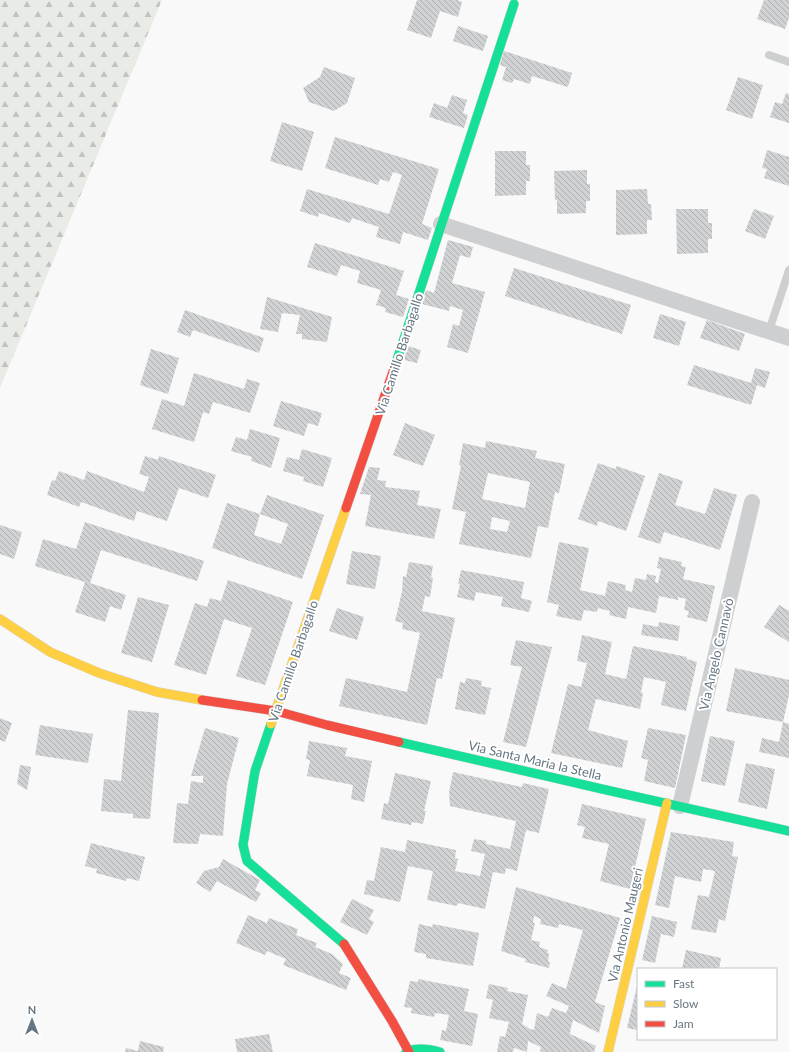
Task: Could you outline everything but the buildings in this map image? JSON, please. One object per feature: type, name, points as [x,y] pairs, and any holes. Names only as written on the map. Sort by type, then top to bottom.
[{"type":"street","name":"Via Camillo Barbagallo","points":[[408,1051],[392,1021],[345,945],[248,861],[243,845],[255,771],[380,410],[514,4]]},
{"type":"street","points":[[441,224],[789,338]]},
{"type":"street","name":"Via Angelo Cannavò","points":[[674,805],[752,502]]},
{"type":"street","name":"Via Santa Maria la Stella","points":[[0,619],[50,652],[106,675],[157,692],[276,711],[350,730],[789,831]]},
{"type":"street","name":"Via Antonio Maugeri","points":[[608,1052],[674,805]]},
{"type":"street","points":[[408,1051],[432,1050],[440,1052]]},
{"type":"lane","points":[[769,55],[789,62]]},
{"type":"lane","points":[[769,331],[789,270]]},
{"type":"green space","points":[[0,0],[162,0],[0,388]]},
{"type":"traffic: fast","points":[[396,363],[514,4]]},
{"type":"traffic: fast","points":[[271,724],[255,771],[243,845],[247,861],[344,944]]},
{"type":"traffic: fast","points":[[399,742],[789,831]]},
{"type":"traffic: fast","points":[[406,1052],[414,1049],[440,1052]]},
{"type":"traffic: slow","points":[[271,724],[346,508]]},
{"type":"traffic: slow","points":[[0,619],[50,652],[99,673],[157,692],[202,700]]},
{"type":"traffic: slow","points":[[608,1052],[667,803]]},
{"type":"traffic: jam","points":[[346,508],[396,363]]},
{"type":"traffic: jam","points":[[202,700],[276,711],[399,742]]},
{"type":"traffic: jam","points":[[344,944],[392,1021],[409,1052]]}]
